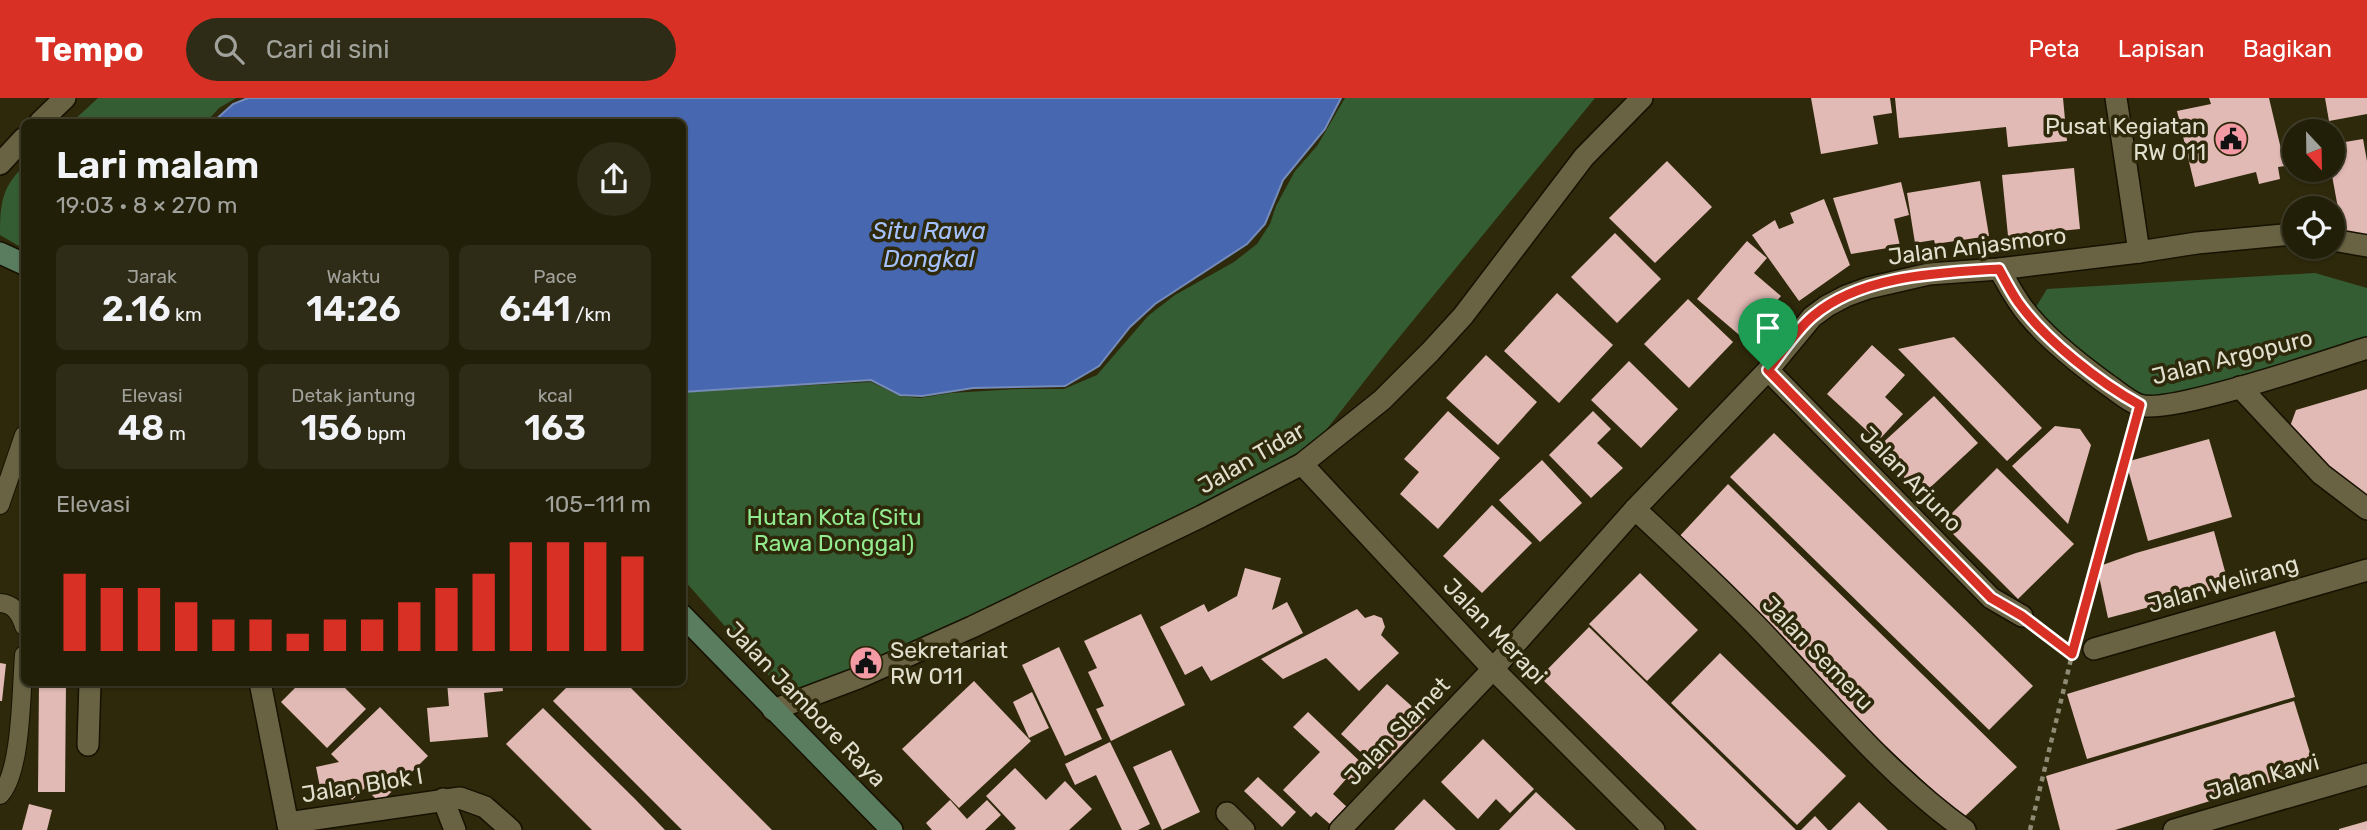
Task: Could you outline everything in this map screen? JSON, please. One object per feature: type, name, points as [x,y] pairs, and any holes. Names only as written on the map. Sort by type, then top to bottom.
[{"type":"street","points":[[43,119],[65,98]]},
{"type":"street","name":"Jalan Tidar","points":[[774,710],[858,678],[972,627],[1202,516],[1301,464],[1382,400],[1430,352],[1463,316],[1619,108],[1642,98]]},
{"type":"street","points":[[2116,98],[2139,252]]},
{"type":"street","points":[[0,164],[21,141]]},
{"type":"street","name":"Jalan Anjasmoro","points":[[1493,669],[1635,509],[1768,370],[1812,317],[1846,296],[1894,281],[1929,274],[1999,269],[2197,243],[2282,235]]},
{"type":"street","points":[[2345,242],[2367,247]]},
{"type":"street","points":[[0,253],[21,263]]},
{"type":"street","name":"Jalan Argopuro","points":[[1999,269],[2019,303],[2081,366],[2140,405],[2174,403],[2240,387],[2367,348]]},
{"type":"street","name":"Jalan Arjuno","points":[[1768,370],[1991,598],[2022,616]]},
{"type":"street","points":[[2240,387],[2321,474],[2367,509]]},
{"type":"street","name":"Jalan Merapi","points":[[1301,464],[1644,827]]},
{"type":"street","name":"Jalan Semeru","points":[[1635,509],[1757,626],[1888,765],[1965,830]]},
{"type":"street","name":"Jalan Welirang","points":[[2094,649],[2367,570]]},
{"type":"street","name":"Jalan Jambore Raya","points":[[686,619],[892,830]]},
{"type":"street","name":"Jalan Slamet","points":[[1340,830],[1493,669]]},
{"type":"street","points":[[88,745],[90,686]]},
{"type":"street","points":[[261,686],[289,826]]},
{"type":"street","name":"Jalan Kawi","points":[[2174,830],[2367,774]]},
{"type":"street","name":"Jalan Blok I","points":[[289,826],[460,798],[485,807],[511,830]]},
{"type":"street","name":"Jalan Blok I","points":[[443,799],[455,830]]},
{"type":"street","points":[[1227,813],[1244,830]]},
{"type":"lane","points":[[0,505],[21,444]]},
{"type":"lane","points":[[0,603],[16,609],[21,620]]},
{"type":"lane","points":[[0,795],[7,788],[14,769],[21,686]]},
{"type":"path","points":[[2031,830],[2072,654],[2140,405]]},
{"type":"path","points":[[2022,616],[2072,654]]},
{"type":"path","points":[[2072,654],[2094,649]]},
{"type":"green space","points":[[98,98],[236,98],[219,108],[209,119],[75,119]]},
{"type":"green space","name":"Hutan Kota (Situ Rawa Donggal)","points":[[1345,98],[1595,98],[1301,462],[934,654],[785,694],[686,582],[686,392],[871,382],[900,396],[920,398],[951,393],[1064,389],[1097,375],[1148,316],[1175,295],[1234,262],[1257,244],[1270,224],[1276,206],[1295,171],[1317,146]]},
{"type":"green space","points":[[21,169],[21,247],[0,235],[3,198]]},
{"type":"green space","points":[[2315,273],[2367,288],[2367,351],[2140,414],[2028,320],[2047,289]]},
{"type":"water","name":"Situ Rawa Dongkal","points":[[248,98],[1341,98],[1325,129],[1283,180],[1265,224],[1247,244],[1155,304],[1130,327],[1099,366],[1065,386],[973,388],[922,396],[900,395],[871,380],[686,392],[686,119],[216,119],[233,104]]},
{"type":"building","points":[[1811,98],[1890,98],[1892,113],[1873,116],[1878,144],[1821,154]]},
{"type":"building","points":[[1895,98],[2063,98],[2067,141],[2008,147],[2006,127],[1899,138]]},
{"type":"building","name":"Pusat Kegiatan RW 011","points":[[2209,98],[2269,98],[2282,153],[2282,166],[2278,167],[2280,179],[2259,184],[2256,172],[2195,187],[2177,111],[2211,104]]},
{"type":"building","points":[[2325,98],[2367,98],[2367,114],[2329,119]]},
{"type":"building","points":[[2363,139],[2367,161],[2367,237],[2345,241],[2345,196],[2336,196],[2333,182],[2345,182],[2345,142]]},
{"type":"building","points":[[1667,161],[1712,207],[1655,263],[1609,218]]},
{"type":"building","points":[[2074,168],[2080,229],[2008,236],[2002,175]]},
{"type":"building","points":[[1980,181],[1989,236],[1935,244],[1934,240],[1915,243],[1907,193]]},
{"type":"building","points":[[1901,182],[1909,215],[1894,219],[1900,246],[1851,254],[1833,198]]},
{"type":"building","points":[[1824,199],[1850,265],[1799,301],[1752,235],[1775,220],[1779,229],[1794,223],[1790,213]]},
{"type":"building","points":[[1615,233],[1661,279],[1617,323],[1571,277]]},
{"type":"building","points":[[1747,241],[1767,258],[1754,273],[1781,296],[1744,339],[1697,299]]},
{"type":"building","points":[[1557,293],[1613,345],[1559,403],[1504,351]]},
{"type":"building","points":[[1688,299],[1733,342],[1689,388],[1644,344]]},
{"type":"building","points":[[1954,337],[2042,428],[2007,461],[1898,349]]},
{"type":"building","points":[[1872,345],[1905,375],[1885,397],[1903,414],[1878,441],[1827,394]]},
{"type":"building","points":[[1486,355],[1537,402],[1498,445],[1446,398]]},
{"type":"building","points":[[1629,361],[1678,409],[1641,448],[1591,400]]},
{"type":"building","points":[[2367,389],[2367,499],[2288,432],[2296,410]]},
{"type":"building","points":[[1934,396],[1978,443],[1921,496],[1877,448]]},
{"type":"building","points":[[1448,411],[1500,458],[1438,529],[1400,494],[1419,472],[1404,459]]},
{"type":"building","points":[[1593,411],[1611,429],[1597,443],[1623,468],[1591,498],[1549,455]]},
{"type":"building","points":[[2055,426],[2080,429],[2091,445],[2068,524],[2012,466]]},
{"type":"building","points":[[1774,433],[2033,686],[1989,730],[1730,477]]},
{"type":"building","points":[[2209,439],[2232,517],[2148,541],[2126,462]]},
{"type":"building","points":[[1542,460],[1582,503],[1540,542],[1499,500]]},
{"type":"building","points":[[1997,468],[2074,544],[2018,599],[1942,523]]},
{"type":"building","points":[[1728,484],[2017,767],[1963,818],[1880,741],[1794,651],[1677,539]]},
{"type":"building","points":[[1492,505],[1532,543],[1482,593],[1443,556]]},
{"type":"building","points":[[2214,531],[2229,586],[2108,618],[2097,567]]},
{"type":"building","points":[[1245,568],[1281,578],[1272,610],[1287,602],[1303,633],[1211,681],[1202,666],[1185,675],[1160,627],[1204,604],[1208,612],[1237,596]]},
{"type":"building","points":[[1640,573],[1698,630],[1647,681],[1589,624]]},
{"type":"building","points":[[1357,609],[1365,618],[1374,615],[1382,618],[1385,627],[1381,635],[1399,653],[1359,691],[1326,658],[1283,679],[1261,659]]},
{"type":"building","points":[[1141,614],[1185,705],[1111,741],[1096,709],[1104,706],[1088,672],[1097,668],[1084,641]]},
{"type":"building","points":[[1589,627],[1796,830],[1697,830],[1540,677]]},
{"type":"building","points":[[2275,631],[2295,697],[2087,759],[2067,694]]},
{"type":"building","points":[[1059,647],[1102,739],[1065,756],[1022,665]]},
{"type":"building","name":"Sekretariat RW 011","points":[[878,651],[883,665],[854,675],[849,661]]},
{"type":"building","points":[[1720,653],[1846,776],[1797,825],[1671,703]]},
{"type":"building","points":[[0,663],[6,664],[2,701],[0,701]]},
{"type":"building","points":[[974,681],[1031,741],[959,808],[902,749]]},
{"type":"building","points":[[1387,684],[1426,719],[1379,769],[1341,734]]},
{"type":"building","points":[[39,686],[66,686],[65,792],[38,792]]},
{"type":"building","points":[[297,686],[343,686],[366,709],[327,748],[281,702]]},
{"type":"building","points":[[447,686],[502,686],[503,691],[484,693],[488,737],[430,742],[427,708],[449,706]]},
{"type":"building","points":[[568,686],[629,686],[772,830],[682,830],[553,701]]},
{"type":"building","points":[[1032,692],[1049,728],[1029,738],[1013,702]]},
{"type":"building","points":[[2294,701],[2315,769],[2115,830],[2060,830],[2046,776]]},
{"type":"building","points":[[380,707],[428,756],[380,803],[365,788],[352,800],[340,787],[321,792],[316,767],[339,762],[331,754]]},
{"type":"building","points":[[543,708],[665,830],[592,830],[506,744]]},
{"type":"building","points":[[1308,712],[1369,770],[1354,785],[1347,778],[1333,794],[1348,808],[1331,825],[1316,812],[1311,817],[1283,790],[1320,752],[1293,727]]},
{"type":"building","points":[[1483,739],[1534,789],[1510,813],[1496,799],[1478,819],[1441,782]]},
{"type":"building","points":[[1110,742],[1150,824],[1138,830],[1122,830],[1096,775],[1075,785],[1065,764]]},
{"type":"building","points":[[1171,750],[1200,812],[1162,830],[1133,767]]},
{"type":"building","points":[[1015,768],[1046,800],[1065,781],[1092,809],[1069,830],[1014,830],[1016,828],[986,796]]},
{"type":"building","points":[[1258,777],[1296,812],[1282,827],[1244,791]]},
{"type":"building","points":[[1536,792],[1576,830],[1499,830]]},
{"type":"building","points":[[1424,799],[1456,830],[1394,830]]},
{"type":"building","points":[[950,800],[967,819],[987,800],[1001,815],[985,830],[932,830],[926,823]]},
{"type":"building","points":[[1859,802],[1888,830],[1831,830]]},
{"type":"building","points":[[29,804],[52,810],[47,830],[22,830]]},
{"type":"building","points":[[1815,816],[1828,830],[1801,830]]},
{"type":"building","points":[[2367,821],[2367,830],[2339,830],[2339,829]]},
{"type":"place","name":"Pusat Kegiatan RW 011","points":[[2231,139]]},
{"type":"place","name":"Sekretariat RW 011","points":[[866,663]]},
{"type":"route","points":[[1999,269],[2019,303],[2081,366],[2140,405],[2072,654],[2022,616],[1991,598],[1768,370],[1812,317],[1846,296],[1908,277],[1999,269]]}]
